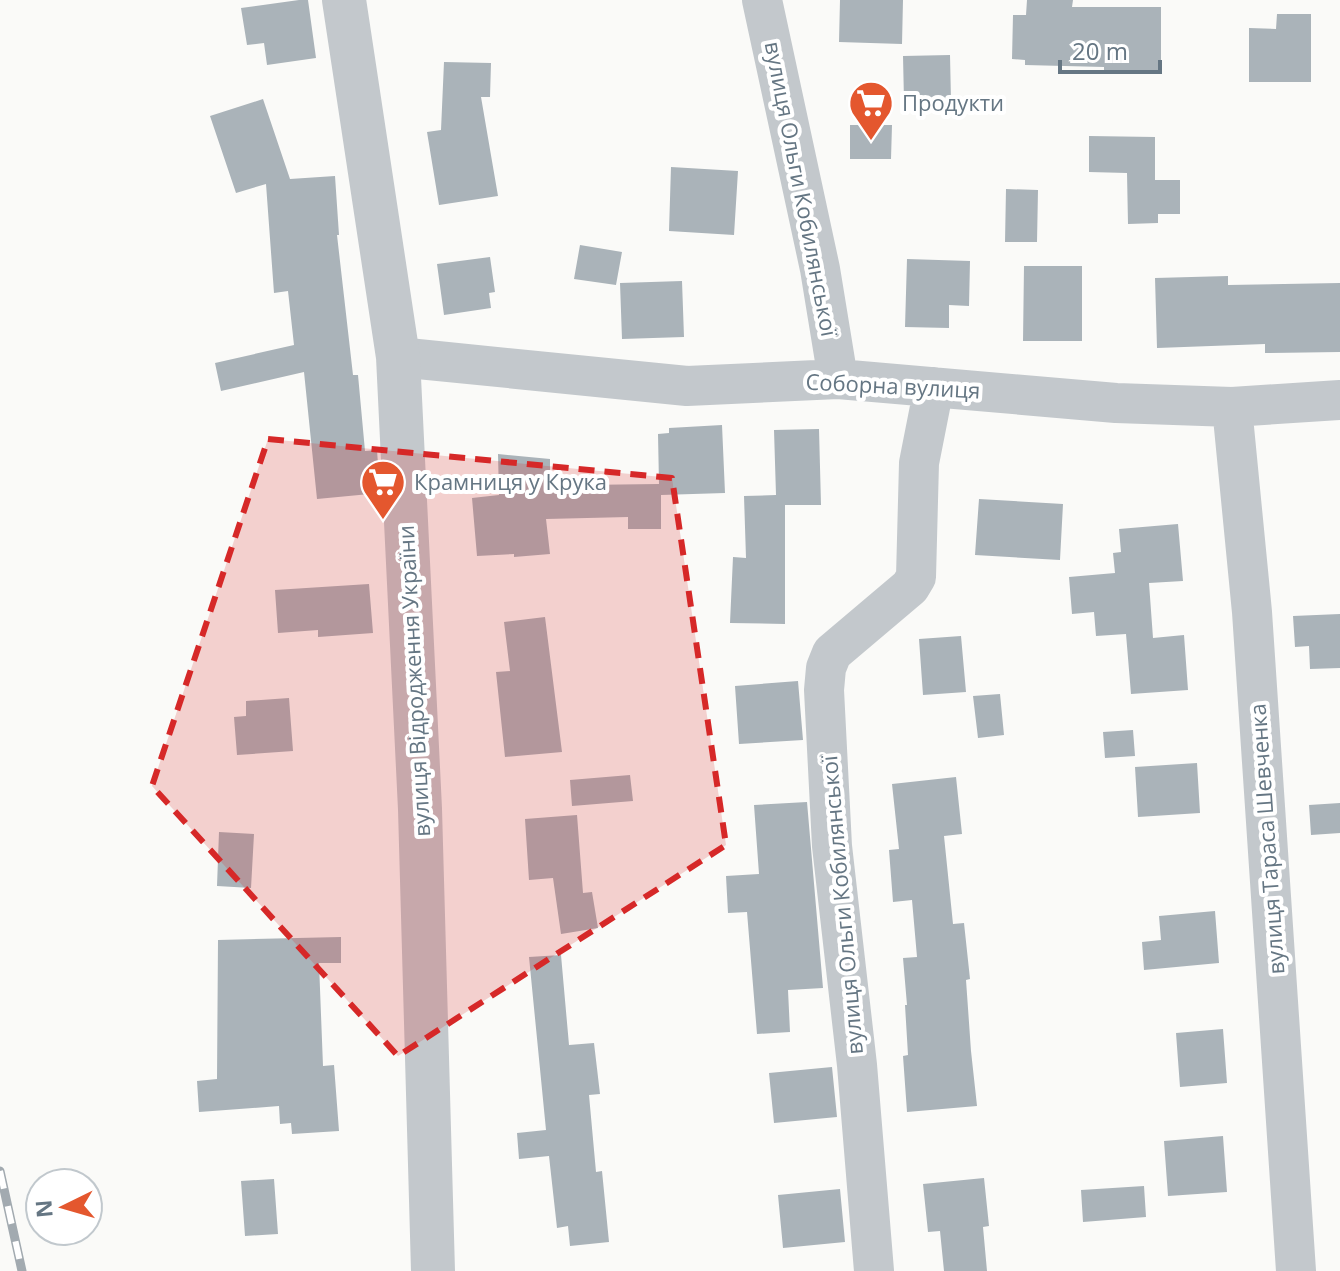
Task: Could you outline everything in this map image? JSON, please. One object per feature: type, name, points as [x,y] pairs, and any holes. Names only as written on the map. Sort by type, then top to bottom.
[{"type":"street","name":"вулиця Відродження України","points":[[344,0],[398,357],[421,824],[433,1271]]},
{"type":"street","name":"вулиця Ольги Кобилянської","points":[[762,0],[820,269],[838,379]]},
{"type":"street","name":"Соборна вулиця","points":[[398,357],[687,386],[838,379],[1116,403],[1232,407],[1340,400]]},
{"type":"street","name":"вулиця Ольги Кобилянської","points":[[874,1271],[857,1065],[832,846],[824,690],[826,668],[832,653],[910,587],[916,577],[919,463],[934,387]]},
{"type":"street","name":"вулиця Тараса Шевченка","points":[[1232,407],[1252,612],[1296,1271]]},
{"type":"highlighted area","points":[[268,439],[672,478],[726,845],[398,1056],[152,786]]},
{"type":"building","points":[[308,0],[316,58],[267,65],[264,43],[247,45],[241,8]]},
{"type":"building","points":[[840,0],[903,0],[902,44],[839,42]]},
{"type":"building","points":[[1027,0],[1073,0],[1072,7],[1161,7],[1161,72],[1104,72],[1104,67],[1025,65],[1025,60],[1012,59],[1013,15],[1026,15]]},
{"type":"building","points":[[1277,14],[1311,14],[1311,82],[1249,82],[1249,28],[1276,29]]},
{"type":"building","points":[[950,55],[951,101],[904,101],[903,56]]},
{"type":"building","points":[[444,62],[491,63],[490,97],[481,97],[498,196],[439,205],[427,132],[441,130]]},
{"type":"building","points":[[263,99],[290,179],[335,176],[337,235],[353,375],[358,375],[365,451],[377,450],[380,493],[317,499],[304,372],[221,391],[215,363],[294,345],[288,291],[274,293],[266,184],[236,193],[210,116]]},
{"type":"building","name":"Продукти","points":[[850,125],[892,125],[891,159],[850,159]]},
{"type":"building","points":[[1089,136],[1155,137],[1155,180],[1180,180],[1180,214],[1158,214],[1158,223],[1128,224],[1127,173],[1089,172]]},
{"type":"building","points":[[671,167],[738,171],[734,235],[669,231]]},
{"type":"building","points":[[1006,189],[1038,190],[1037,242],[1005,242]]},
{"type":"building","points":[[580,245],[622,252],[616,285],[574,279]]},
{"type":"building","points":[[490,257],[495,292],[489,293],[491,308],[444,315],[437,264]]},
{"type":"building","points":[[907,259],[970,261],[969,306],[949,305],[949,328],[905,327]]},
{"type":"building","points":[[1024,266],[1082,266],[1082,341],[1023,341]]},
{"type":"building","points":[[1228,276],[1228,285],[1340,283],[1340,352],[1265,353],[1265,344],[1157,348],[1155,278]]},
{"type":"building","points":[[682,281],[684,337],[622,339],[620,283]]},
{"type":"building","points":[[722,425],[725,493],[661,495],[661,529],[628,529],[628,517],[546,519],[550,554],[477,556],[472,498],[499,495],[498,454],[550,459],[550,478],[581,477],[582,485],[659,484],[658,434],[669,433],[669,428]]},
{"type":"building","points":[[819,429],[821,505],[785,505],[785,624],[730,623],[733,557],[746,558],[744,496],[776,495],[774,430]]},
{"type":"building","points":[[979,499],[1063,504],[1060,560],[975,555]]},
{"type":"building","points":[[1178,524],[1183,581],[1149,583],[1153,638],[1184,635],[1188,690],[1131,694],[1126,634],[1096,636],[1094,612],[1072,614],[1069,577],[1115,573],[1113,553],[1121,552],[1119,529]]},
{"type":"building","points":[[369,584],[373,633],[318,637],[318,630],[278,633],[275,590]]},
{"type":"building","points":[[1340,614],[1340,668],[1310,669],[1309,646],[1295,647],[1293,616]]},
{"type":"building","points":[[545,617],[562,752],[505,757],[496,672],[510,671],[504,622]]},
{"type":"building","points":[[961,636],[966,692],[923,695],[919,639]]},
{"type":"building","points":[[798,681],[803,740],[739,744],[735,686]]},
{"type":"building","points":[[1000,694],[1004,735],[978,738],[973,696]]},
{"type":"building","points":[[289,698],[293,751],[237,755],[234,717],[246,716],[246,701]]},
{"type":"building","points":[[1133,730],[1135,756],[1105,758],[1103,732]]},
{"type":"building","points":[[1197,763],[1200,813],[1138,817],[1135,767]]},
{"type":"building","points":[[630,775],[633,801],[572,806],[570,780]]},
{"type":"building","points":[[956,777],[962,834],[944,836],[953,924],[964,923],[977,1106],[907,1112],[903,1056],[908,1055],[907,1005],[903,958],[917,957],[912,900],[893,902],[889,850],[899,849],[892,784]]},
{"type":"building","points":[[807,802],[823,988],[788,990],[790,1032],[757,1034],[747,912],[728,913],[726,876],[759,874],[754,805]]},
{"type":"building","points":[[1340,803],[1340,833],[1311,835],[1309,805]]},
{"type":"building","points":[[577,815],[583,893],[592,892],[598,928],[561,934],[553,878],[529,880],[525,819]]},
{"type":"building","points":[[219,832],[254,834],[251,888],[217,886]]},
{"type":"building","points":[[1215,911],[1219,963],[1144,970],[1142,942],[1161,940],[1159,916]]},
{"type":"building","points":[[341,937],[341,963],[319,963],[323,1066],[334,1065],[339,1131],[292,1134],[291,1123],[280,1124],[279,1106],[199,1112],[197,1081],[217,1079],[218,940]]},
{"type":"building","points":[[561,955],[569,1045],[594,1043],[600,1094],[589,1095],[596,1172],[602,1171],[609,1242],[570,1246],[568,1226],[557,1228],[549,1156],[519,1159],[517,1133],[546,1130],[529,957]]},
{"type":"building","points":[[1223,1029],[1227,1083],[1180,1087],[1176,1033]]},
{"type":"building","points":[[832,1067],[837,1117],[774,1123],[769,1073]]},
{"type":"building","points":[[1223,1136],[1227,1192],[1168,1196],[1164,1141]]},
{"type":"building","points":[[984,1178],[989,1226],[983,1227],[987,1271],[944,1271],[940,1231],[928,1232],[923,1184]]},
{"type":"building","points":[[274,1179],[278,1234],[245,1236],[241,1181]]},
{"type":"building","points":[[1144,1186],[1146,1217],[1083,1222],[1081,1190]]},
{"type":"building","points":[[840,1189],[845,1242],[783,1248],[778,1195]]},
{"type":"railway","points":[[0,1171],[22,1271]]},
{"type":"place","name":"Продукти","points":[[871,142]]},
{"type":"place","name":"Крамниця у Крука","points":[[383,521]]}]
